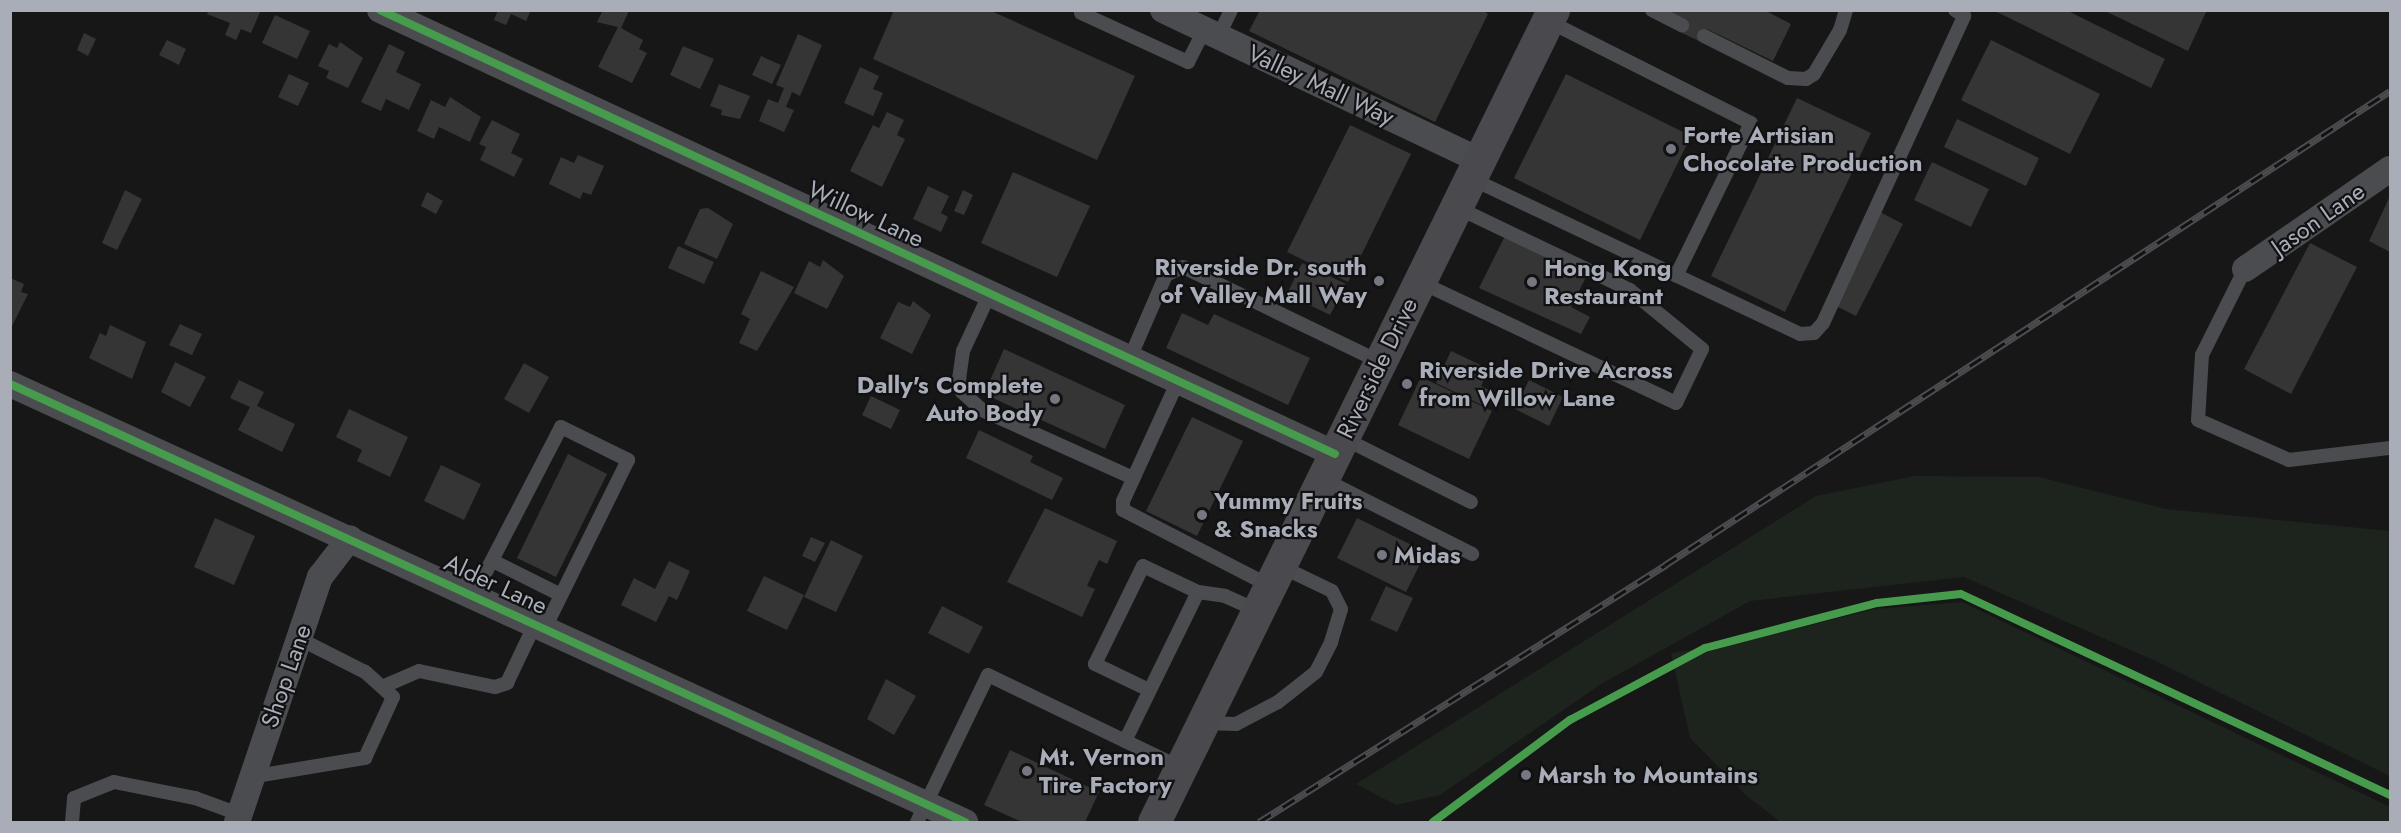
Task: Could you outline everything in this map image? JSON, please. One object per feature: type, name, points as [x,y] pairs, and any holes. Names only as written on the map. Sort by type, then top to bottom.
[{"type":"main road","name":"Riverside Drive","points":[[1154,822],[1550,16]]},
{"type":"street","name":"Willow Lane","points":[[380,10],[1130,358],[1334,457]]},
{"type":"street","name":"Valley Mall Way","points":[[1163,10],[1475,169]]},
{"type":"street","name":"Jason Lane","points":[[2245,269],[2391,169]]},
{"type":"street","name":"Alder Lane","points":[[10,384],[540,626],[921,813],[965,822]]},
{"type":"street","name":"Shop Lane","points":[[238,818],[250,777],[320,577],[350,538]]},
{"type":"lane","points":[[1080,11],[1188,62],[1231,10]]},
{"type":"lane","points":[[1652,10],[1682,25]]},
{"type":"lane","points":[[1704,36],[1788,78],[1806,78],[1814,74],[1835,39],[1846,10]]},
{"type":"lane","points":[[1475,169],[1676,276],[1800,334],[1814,333],[1823,323],[1964,16],[1954,10]]},
{"type":"lane","points":[[1550,16],[1751,123],[1676,276]]},
{"type":"lane","points":[[1420,282],[1676,403],[1702,349],[1630,290],[1456,207]]},
{"type":"lane","points":[[1130,358],[1166,275],[1183,267],[1380,362]]},
{"type":"lane","points":[[2245,269],[2202,355],[2198,420],[2289,460],[2391,448]]},
{"type":"lane","points":[[990,293],[963,351],[962,392],[982,410],[1133,478]]},
{"type":"lane","points":[[1178,381],[1122,506],[1127,515],[1269,588]]},
{"type":"lane","points":[[382,687],[419,671],[495,687],[507,683],[561,595],[628,460],[561,427],[474,596]]},
{"type":"lane","points":[[1334,457],[1471,502]]},
{"type":"lane","points":[[1334,457],[1472,554]]},
{"type":"lane","points":[[493,561],[561,595]]},
{"type":"lane","points":[[1149,690],[1095,664],[1143,566],[1198,592],[1225,596],[1269,588],[1332,591],[1341,609],[1316,672],[1278,702],[1236,724],[1203,723]]},
{"type":"lane","points":[[1125,741],[1198,592]]},
{"type":"lane","points":[[250,777],[365,758],[393,697],[365,672],[300,639]]},
{"type":"lane","points":[[921,813],[988,675],[1181,768]]},
{"type":"lane","points":[[72,822],[75,798],[114,782],[195,798],[238,818]]},
{"type":"shaded area","points":[[1915,476],[2039,477],[2166,509],[2390,531],[2390,776],[2160,663],[1964,577],[1750,601],[1601,684],[1440,795],[1396,805],[1356,784],[1816,496]]},
{"type":"shaded area","points":[[1962,602],[2390,807],[2390,822],[1781,822],[1748,797],[1690,738],[1671,653],[1739,643],[1875,609]]},
{"type":"building","points":[[209,10],[261,10],[251,33],[241,29],[236,40],[225,35],[230,23],[207,14]]},
{"type":"building","points":[[498,10],[531,10],[526,21],[511,14],[506,25],[494,20]]},
{"type":"building","points":[[603,10],[629,11],[621,28],[643,40],[639,49],[647,53],[632,83],[598,67],[618,27],[597,22]]},
{"type":"building","points":[[894,10],[989,10],[1135,76],[1097,160],[873,59]]},
{"type":"building","points":[[1260,10],[1482,10],[1488,14],[1435,122],[1249,31]]},
{"type":"building","points":[[1667,10],[1764,10],[1791,24],[1773,61],[1707,29],[1701,42],[1678,31],[1684,19]]},
{"type":"building","points":[[1993,10],[2066,10],[2165,59],[2151,88]]},
{"type":"building","points":[[2103,10],[2207,10],[2188,51]]},
{"type":"building","points":[[275,15],[310,31],[297,59],[262,43]]},
{"type":"building","points":[[84,33],[96,39],[88,56],[77,50]]},
{"type":"building","points":[[798,34],[822,45],[800,96],[792,92],[786,107],[794,110],[784,132],[759,121],[768,99],[778,103],[784,88],[776,85]]},
{"type":"building","points":[[167,40],[186,49],[179,65],[159,55]]},
{"type":"building","points":[[1991,40],[2100,94],[2070,154],[1961,100]]},
{"type":"building","points":[[340,42],[363,58],[348,88],[326,78],[329,71],[318,66],[329,44],[337,48]]},
{"type":"building","points":[[389,44],[405,52],[396,72],[421,84],[409,110],[386,99],[381,111],[361,102]]},
{"type":"building","points":[[683,46],[714,59],[700,89],[670,75]]},
{"type":"building","points":[[761,56],[781,65],[772,84],[752,75]]},
{"type":"building","points":[[860,67],[879,76],[873,89],[883,93],[873,116],[844,103]]},
{"type":"building","points":[[289,74],[309,83],[298,106],[278,97]]},
{"type":"building","points":[[1566,74],[1691,136],[1640,240],[1514,178]]},
{"type":"building","points":[[719,84],[750,96],[740,119],[721,115],[722,110],[710,106]]},
{"type":"building","points":[[450,97],[481,117],[470,142],[439,127],[434,139],[417,131],[431,100],[445,107]]},
{"type":"building","points":[[1797,98],[1871,133],[1785,312],[1711,276]]},
{"type":"building","points":[[887,112],[904,120],[897,135],[905,139],[882,187],[850,171],[873,125],[879,128]]},
{"type":"building","points":[[1957,119],[2039,158],[2026,186],[1944,147]]},
{"type":"building","points":[[492,120],[520,134],[511,153],[523,159],[514,177],[480,160],[486,147],[479,144]]},
{"type":"building","points":[[1350,125],[1411,154],[1348,282],[1287,252]]},
{"type":"building","points":[[578,155],[604,166],[591,195],[583,192],[580,199],[549,184],[561,157],[574,163]]},
{"type":"building","points":[[1932,162],[1989,189],[1971,227],[1914,200]]},
{"type":"building","points":[[1013,172],[1090,206],[1057,277],[981,243]]},
{"type":"building","points":[[928,186],[949,196],[941,213],[948,217],[941,232],[913,219]]},
{"type":"building","points":[[125,190],[142,199],[117,250],[102,243]]},
{"type":"building","points":[[963,190],[973,195],[964,215],[954,211]]},
{"type":"building","points":[[427,192],[443,201],[436,214],[421,206]]},
{"type":"building","points":[[2390,196],[2390,252],[2369,241]]},
{"type":"building","points":[[708,208],[733,224],[717,259],[684,244],[700,209]]},
{"type":"building","points":[[1880,212],[1903,224],[1856,316],[1834,305]]},
{"type":"building","name":"Hong Kong Restaurant","points":[[1505,236],[1586,277],[1571,307],[1590,317],[1581,334],[1479,288]]},
{"type":"building","points":[[2310,243],[2357,267],[2291,394],[2244,369]]},
{"type":"building","points":[[678,246],[714,262],[704,284],[668,268]]},
{"type":"building","points":[[823,260],[844,276],[827,309],[794,293],[809,261],[820,267]]},
{"type":"building","points":[[1302,263],[1346,284],[1330,315],[1287,294]]},
{"type":"building","points":[[761,271],[794,287],[757,351],[739,343],[750,319],[741,314]]},
{"type":"building","points":[[10,278],[24,284],[21,292],[28,294],[12,326]]},
{"type":"building","points":[[913,301],[931,315],[912,354],[880,338],[898,302],[910,307]]},
{"type":"building","points":[[1182,313],[1208,325],[1214,314],[1310,358],[1288,405],[1166,348]]},
{"type":"building","points":[[180,324],[202,334],[192,355],[169,345]]},
{"type":"building","points":[[110,325],[146,342],[132,379],[89,358],[100,333],[106,336]]},
{"type":"building","name":"Dally's Complete Auto Body","points":[[1004,349],[1125,405],[1105,449],[984,394]]},
{"type":"building","points":[[1451,351],[1489,369],[1481,386],[1489,390],[1482,405],[1436,383]]},
{"type":"building","points":[[175,362],[206,377],[190,407],[161,392]]},
{"type":"building","points":[[524,363],[549,377],[529,413],[504,399]]},
{"type":"building","points":[[1421,377],[1492,411],[1469,459],[1398,425]]},
{"type":"building","points":[[239,380],[264,392],[257,406],[295,424],[282,452],[238,430],[250,407],[230,398]]},
{"type":"building","points":[[1529,380],[1563,397],[1549,426],[1515,409]]},
{"type":"building","points":[[871,396],[900,410],[891,429],[862,415]]},
{"type":"building","points":[[349,409],[408,437],[390,477],[357,461],[362,450],[336,437]]},
{"type":"building","points":[[1192,417],[1243,441],[1197,536],[1146,511]]},
{"type":"building","points":[[979,430],[1033,456],[1030,462],[1063,478],[1052,500],[966,458]]},
{"type":"building","points":[[568,454],[607,474],[556,577],[517,558]]},
{"type":"building","points":[[441,465],[481,484],[464,520],[424,501]]},
{"type":"building","points":[[1045,508],[1117,541],[1107,564],[1099,560],[1087,586],[1095,589],[1082,617],[1007,582]]},
{"type":"building","points":[[215,518],[255,536],[234,585],[194,567]]},
{"type":"building","name":"Midas","points":[[1357,518],[1426,552],[1406,592],[1337,558]]},
{"type":"building","points":[[811,537],[825,543],[815,562],[802,556]]},
{"type":"building","points":[[831,540],[863,556],[836,612],[804,597]]},
{"type":"building","points":[[669,561],[690,571],[677,600],[669,596],[656,622],[621,605],[634,578],[655,589]]},
{"type":"building","points":[[764,576],[804,595],[787,630],[747,611]]},
{"type":"building","points":[[1386,586],[1413,598],[1397,632],[1370,620]]},
{"type":"building","points":[[942,606],[983,627],[969,654],[928,633]]},
{"type":"building","points":[[886,679],[916,696],[894,735],[867,719]]},
{"type":"building","name":"Mt. Vernon Tire Factory","points":[[1010,750],[1099,792],[1085,822],[1022,822],[984,805]]},
{"type":"railway","points":[[1259,822],[1665,565],[2390,91]]},
{"type":"cycle path","points":[[380,10],[1335,454]]},
{"type":"cycle path","points":[[10,384],[965,822]]},
{"type":"cycle path","points":[[1433,822],[1570,720],[1705,648],[1877,603],[1961,594],[2390,795]]},
{"type":"place","name":"Forte Artisian Chocolate Production","points":[[1671,149]]},
{"type":"place","name":"Riverside Dr. south of Valley Mall Way","points":[[1379,281]]},
{"type":"place","name":"Hong Kong Restaurant","points":[[1532,282]]},
{"type":"place","name":"Riverside Drive Across from Willow Lane","points":[[1407,384]]},
{"type":"place","name":"Dally's Complete Auto Body","points":[[1055,399]]},
{"type":"place","name":"Yummy Fruits & Snacks","points":[[1202,515]]},
{"type":"place","name":"Midas","points":[[1382,555]]},
{"type":"place","name":"Mt. Vernon Tire Factory","points":[[1027,771]]},
{"type":"place","name":"Marsh to Mountains","points":[[1526,775]]}]
